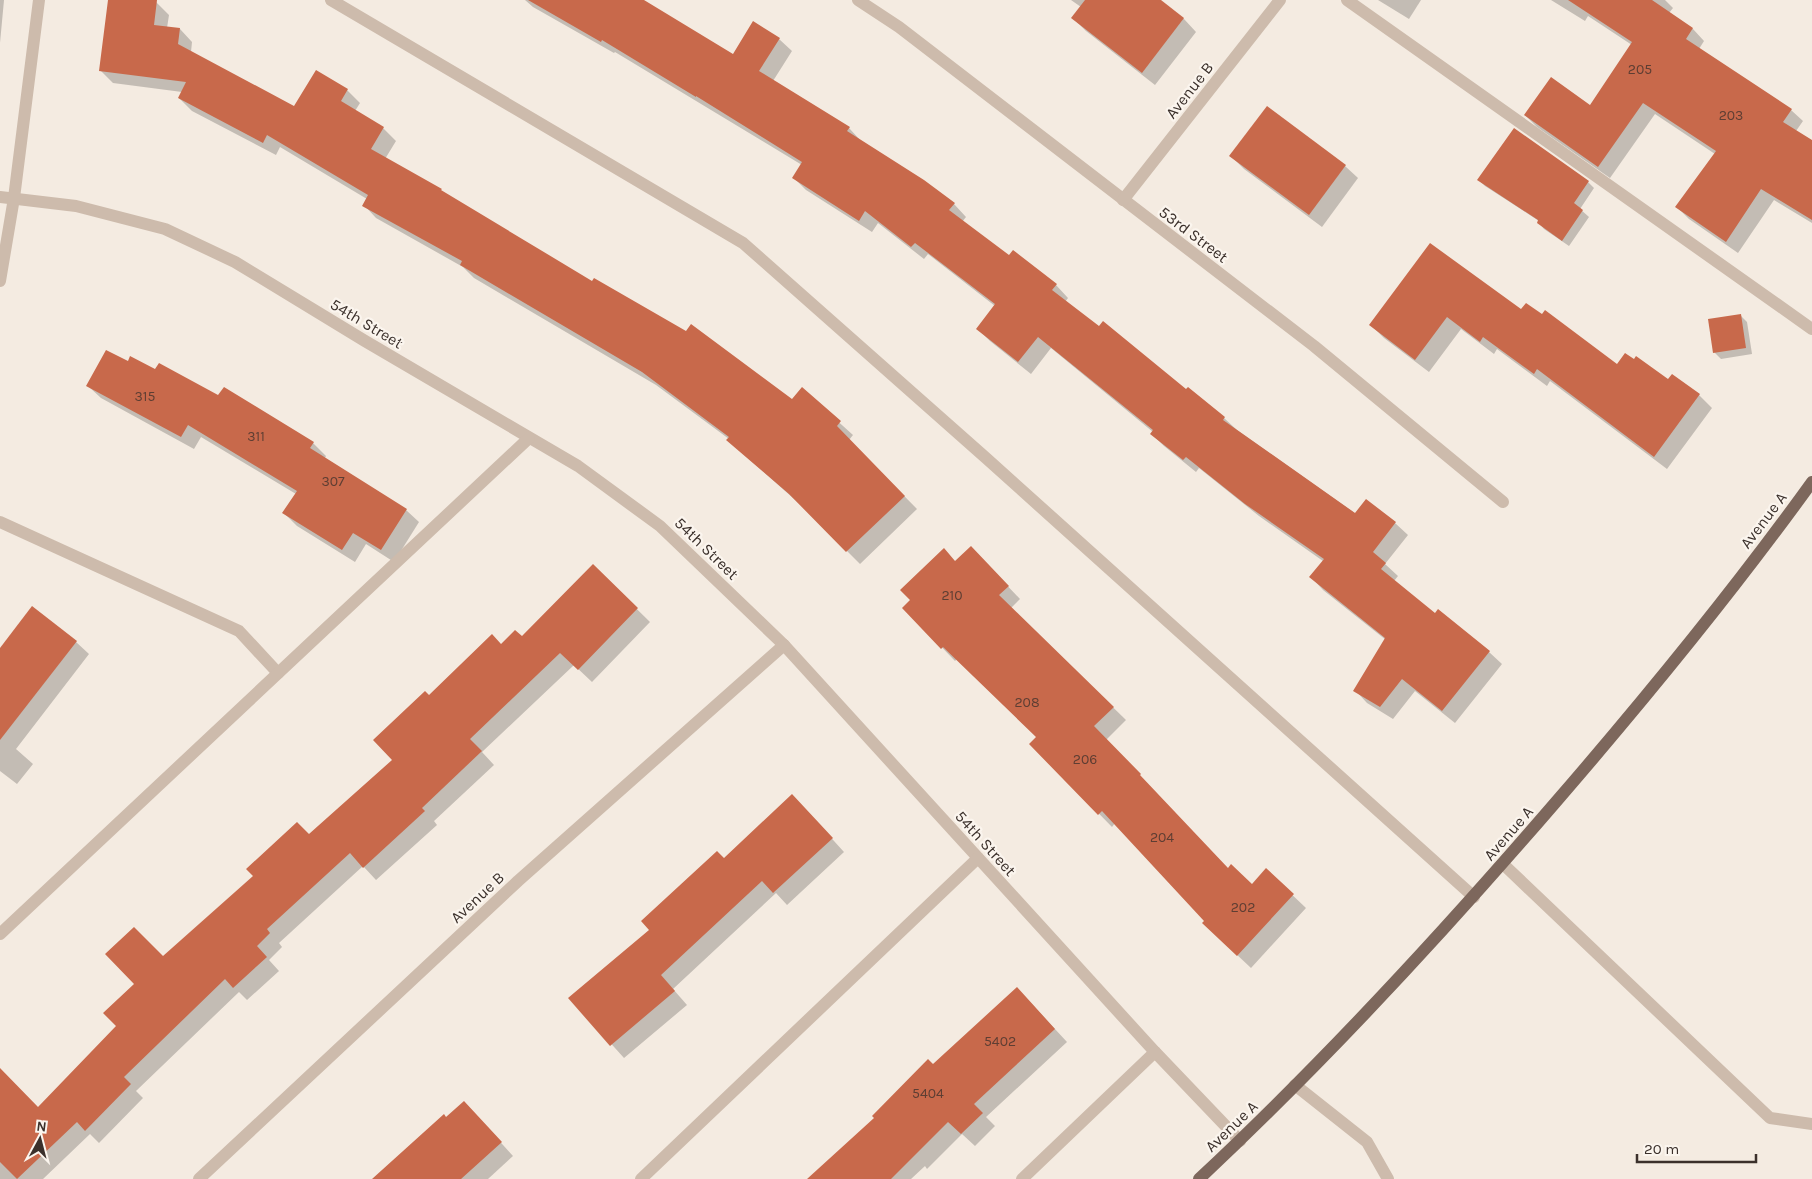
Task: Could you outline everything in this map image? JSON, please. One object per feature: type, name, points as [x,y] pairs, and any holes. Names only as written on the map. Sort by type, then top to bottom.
[{"type":"main road","name":"Avenue A","points":[[1199,1179],[1240,1141],[1474,897],[1627,720],[1678,657],[1812,482]]},
{"type":"street","points":[[0,281],[14,198],[39,0]]},
{"type":"street","points":[[331,0],[743,243],[986,458],[1474,897]]},
{"type":"street","name":"53rd Street","points":[[858,0],[899,27],[1314,346],[1503,502]]},
{"type":"street","name":"Avenue B","points":[[1123,200],[1280,0]]},
{"type":"street","points":[[1347,0],[1812,329]]},
{"type":"street","name":"54th Street","points":[[0,196],[76,206],[165,229],[235,262],[366,342],[578,466],[660,526],[784,645],[1155,1052],[1240,1141]]},
{"type":"street","points":[[0,934],[529,438]]},
{"type":"street","points":[[0,522],[239,631],[278,673]]},
{"type":"street","name":"Avenue B","points":[[199,1179],[518,882],[784,645]]},
{"type":"street","points":[[641,1179],[978,858]]},
{"type":"street","points":[[1502,864],[1770,1118],[1812,1124]]},
{"type":"street","points":[[1022,1179],[1155,1052]]},
{"type":"street","points":[[1294,1085],[1367,1142],[1388,1179]]},
{"type":"building","points":[[108,0],[157,0],[154,25],[180,28],[178,44],[294,106],[316,70],[348,89],[341,101],[384,127],[371,149],[442,189],[592,281],[594,278],[686,331],[691,324],[792,399],[802,387],[841,421],[837,426],[905,496],[846,552],[789,494],[726,440],[729,437],[642,372],[460,265],[462,261],[362,206],[368,195],[267,135],[263,143],[178,98],[186,82],[99,71]]},
{"type":"building","points":[[528,0],[644,0],[733,54],[753,21],[780,38],[759,71],[850,127],[847,131],[924,180],[955,203],[949,210],[1009,255],[1013,250],[1057,284],[1052,290],[1099,326],[1103,321],[1186,389],[1188,387],[1225,417],[1223,420],[1355,513],[1366,499],[1396,522],[1373,552],[1386,563],[1381,569],[1435,613],[1438,609],[1490,651],[1442,711],[1402,679],[1380,707],[1353,691],[1385,638],[1309,577],[1324,559],[1245,504],[1186,457],[1183,460],[1150,434],[1153,430],[1038,337],[1018,362],[976,329],[995,304],[915,243],[911,247],[865,211],[859,221],[792,178],[802,162],[602,40],[601,42]]},
{"type":"building","points":[[1085,0],[1161,0],[1184,18],[1142,73],[1071,18]]},
{"type":"building","points":[[1568,0],[1652,0],[1693,28],[1686,39],[1792,109],[1783,122],[1812,140],[1812,220],[1761,189],[1726,242],[1675,207],[1716,151],[1643,103],[1598,167],[1524,115],[1551,77],[1590,105],[1632,42]]},
{"type":"building","points":[[1267,106],[1346,165],[1309,215],[1229,156]]},
{"type":"building","points":[[1514,128],[1589,181],[1574,203],[1583,210],[1562,241],[1537,223],[1538,220],[1477,180]]},
{"type":"building","points":[[1430,243],[1521,309],[1526,303],[1542,314],[1545,310],[1617,364],[1625,353],[1634,359],[1636,356],[1668,379],[1672,374],[1700,394],[1654,457],[1537,369],[1534,374],[1483,337],[1480,342],[1447,317],[1415,360],[1369,325]]},
{"type":"building","points":[[1741,314],[1746,348],[1713,353],[1708,319]]},
{"type":"building","points":[[106,350],[128,361],[130,356],[155,369],[159,363],[218,395],[224,387],[314,442],[310,448],[407,509],[381,550],[353,533],[342,550],[282,513],[297,491],[188,425],[181,437],[86,386]]},
{"type":"building","points":[[971,546],[1009,586],[999,595],[1114,707],[1094,726],[1228,868],[1231,864],[1252,884],[1266,868],[1294,894],[1237,956],[1202,923],[1204,921],[1102,811],[1098,815],[1029,744],[1036,737],[943,647],[941,649],[902,608],[910,600],[900,590],[944,548],[955,561]]},
{"type":"building","points":[[593,564],[638,608],[578,670],[560,653],[470,739],[482,751],[422,808],[425,811],[363,868],[350,853],[267,929],[270,933],[257,946],[267,957],[233,988],[225,979],[124,1077],[131,1084],[85,1131],[77,1122],[17,1179],[0,1162],[0,1068],[38,1107],[116,1026],[103,1013],[134,984],[105,954],[134,927],[163,956],[253,876],[246,869],[297,822],[309,834],[392,760],[373,740],[425,691],[429,695],[492,634],[501,644],[515,630],[522,636]]},
{"type":"building","points":[[32,606],[77,641],[0,740],[0,648]]},
{"type":"building","points":[[792,794],[833,838],[773,893],[762,881],[661,975],[675,991],[610,1046],[568,998],[649,930],[641,921],[717,851],[724,858]]},
{"type":"building","points":[[1017,987],[1055,1029],[974,1104],[983,1113],[961,1134],[948,1122],[891,1179],[807,1179],[874,1118],[872,1116],[928,1059],[933,1064]]},
{"type":"building","points":[[464,1101],[502,1142],[461,1179],[372,1179],[444,1114],[446,1117]]}]
